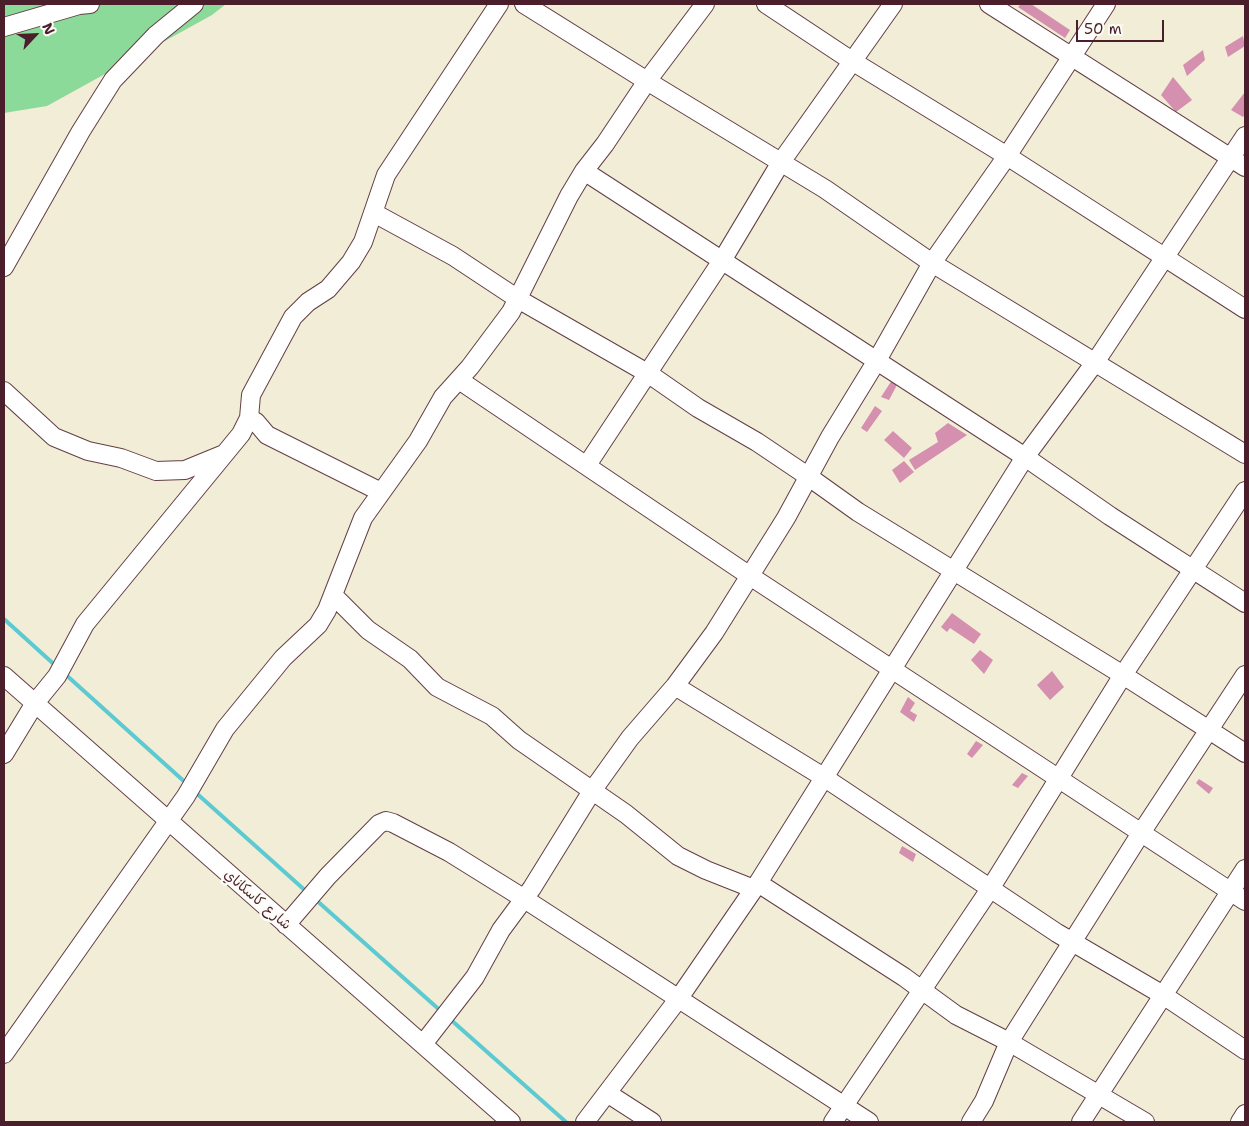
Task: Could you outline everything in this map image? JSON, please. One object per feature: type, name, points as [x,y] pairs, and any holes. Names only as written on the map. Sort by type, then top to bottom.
[{"type":"street","points":[[4,27],[79,5],[90,4]]},
{"type":"street","points":[[4,267],[81,131],[113,80],[156,35],[194,4]]},
{"type":"street","points":[[4,754],[35,703],[57,676],[85,624],[241,434],[249,418],[251,395],[293,317],[308,302],[328,289],[340,278],[363,242],[386,174],[499,4]]},
{"type":"street","points":[[524,4],[825,189],[932,263],[1096,361],[1245,454]]},
{"type":"street","points":[[4,1054],[186,796],[224,729],[284,658],[318,625],[333,595],[363,518],[418,441],[443,397],[460,380],[518,299],[584,171],[605,144],[647,81],[705,4]]},
{"type":"street","points":[[766,4],[852,61],[1006,156],[1245,309]]},
{"type":"street","points":[[587,465],[723,260],[781,162],[893,4]]},
{"type":"street","points":[[989,4],[1238,162]]},
{"type":"street","points":[[423,1044],[475,977],[501,930],[592,791],[630,738],[675,686],[714,633],[809,477],[932,263],[1006,156],[1106,4]]},
{"type":"street","points":[[586,1122],[679,998],[756,886],[1025,457],[1096,361],[1165,258],[1238,162],[1245,136]]},
{"type":"street","points":[[584,171],[1025,457],[1191,570],[1245,604]]},
{"type":"street","points":[[374,213],[453,256],[518,299],[649,374],[698,408],[757,442],[858,512],[1123,675],[1245,754]]},
{"type":"street","points":[[460,380],[750,576],[1238,897]]},
{"type":"street","points":[[4,391],[54,437],[88,451],[121,458],[156,471],[186,470],[227,453]]},
{"type":"street","points":[[249,418],[256,422],[267,435],[381,492]]},
{"type":"street","points":[[241,434],[267,435]]},
{"type":"street","points":[[834,1122],[990,889],[1123,675],[1245,491]]},
{"type":"street","points":[[333,595],[368,630],[410,660],[438,687],[492,716],[519,740],[626,814],[678,856],[706,870],[756,886],[956,1014],[1145,1122]]},
{"type":"street","points":[[971,1122],[984,1101],[1008,1042],[1141,832],[1245,675]]},
{"type":"street","name":"شارع كاسكاناي","points":[[4,676],[423,1044],[507,1121]]},
{"type":"street","points":[[675,686],[825,778],[990,889],[1073,942],[1163,995],[1245,1050]]},
{"type":"street","points":[[286,925],[358,844],[378,824],[386,822],[449,852],[679,998],[869,1122]]},
{"type":"street","points":[[1081,1122],[1163,995],[1238,897],[1245,869]]},
{"type":"street","points":[[607,1093],[652,1122]]},
{"type":"street","points":[[1240,1122],[1245,1114]]},
{"type":"green space","points":[[4,4],[226,4],[212,15],[47,106],[4,113]]},
{"type":"building","points":[[1021,4],[1031,4],[1070,30],[1065,38],[1018,7]]},
{"type":"building","points":[[1243,36],[1245,46],[1228,57],[1225,47]]},
{"type":"building","points":[[1203,50],[1205,60],[1187,76],[1183,65]]},
{"type":"building","points":[[1173,77],[1192,100],[1176,112],[1161,95]]},
{"type":"building","points":[[1245,92],[1245,114],[1243,117],[1231,110]]},
{"type":"building","points":[[892,380],[897,385],[889,400],[881,397]]},
{"type":"building","points":[[875,406],[882,411],[867,432],[861,428]]},
{"type":"building","points":[[948,423],[967,435],[915,470],[909,460],[938,442],[935,433]]},
{"type":"building","points":[[893,431],[912,448],[904,458],[884,440]]},
{"type":"building","points":[[904,461],[914,472],[900,483],[892,470]]},
{"type":"building","points":[[952,613],[981,634],[974,644],[950,628],[947,632],[941,627]]},
{"type":"building","points":[[980,650],[993,660],[984,674],[971,660]]},
{"type":"building","points":[[1052,671],[1064,687],[1050,700],[1037,685]]},
{"type":"building","points":[[908,697],[915,703],[910,711],[917,715],[914,722],[900,712]]},
{"type":"building","points":[[976,741],[983,745],[972,758],[967,754]]},
{"type":"building","points":[[1022,773],[1028,776],[1018,788],[1012,785]]},
{"type":"building","points":[[1199,779],[1213,788],[1209,794],[1196,783]]},
{"type":"building","points":[[902,846],[916,854],[913,862],[899,853]]},
{"type":"waterway","points":[[4,619],[57,667]]},
{"type":"waterway","points":[[64,673],[187,784]]},
{"type":"waterway","points":[[194,791],[308,893]]},
{"type":"waterway","points":[[315,899],[443,1013]]},
{"type":"waterway","points":[[450,1019],[566,1122]]}]
